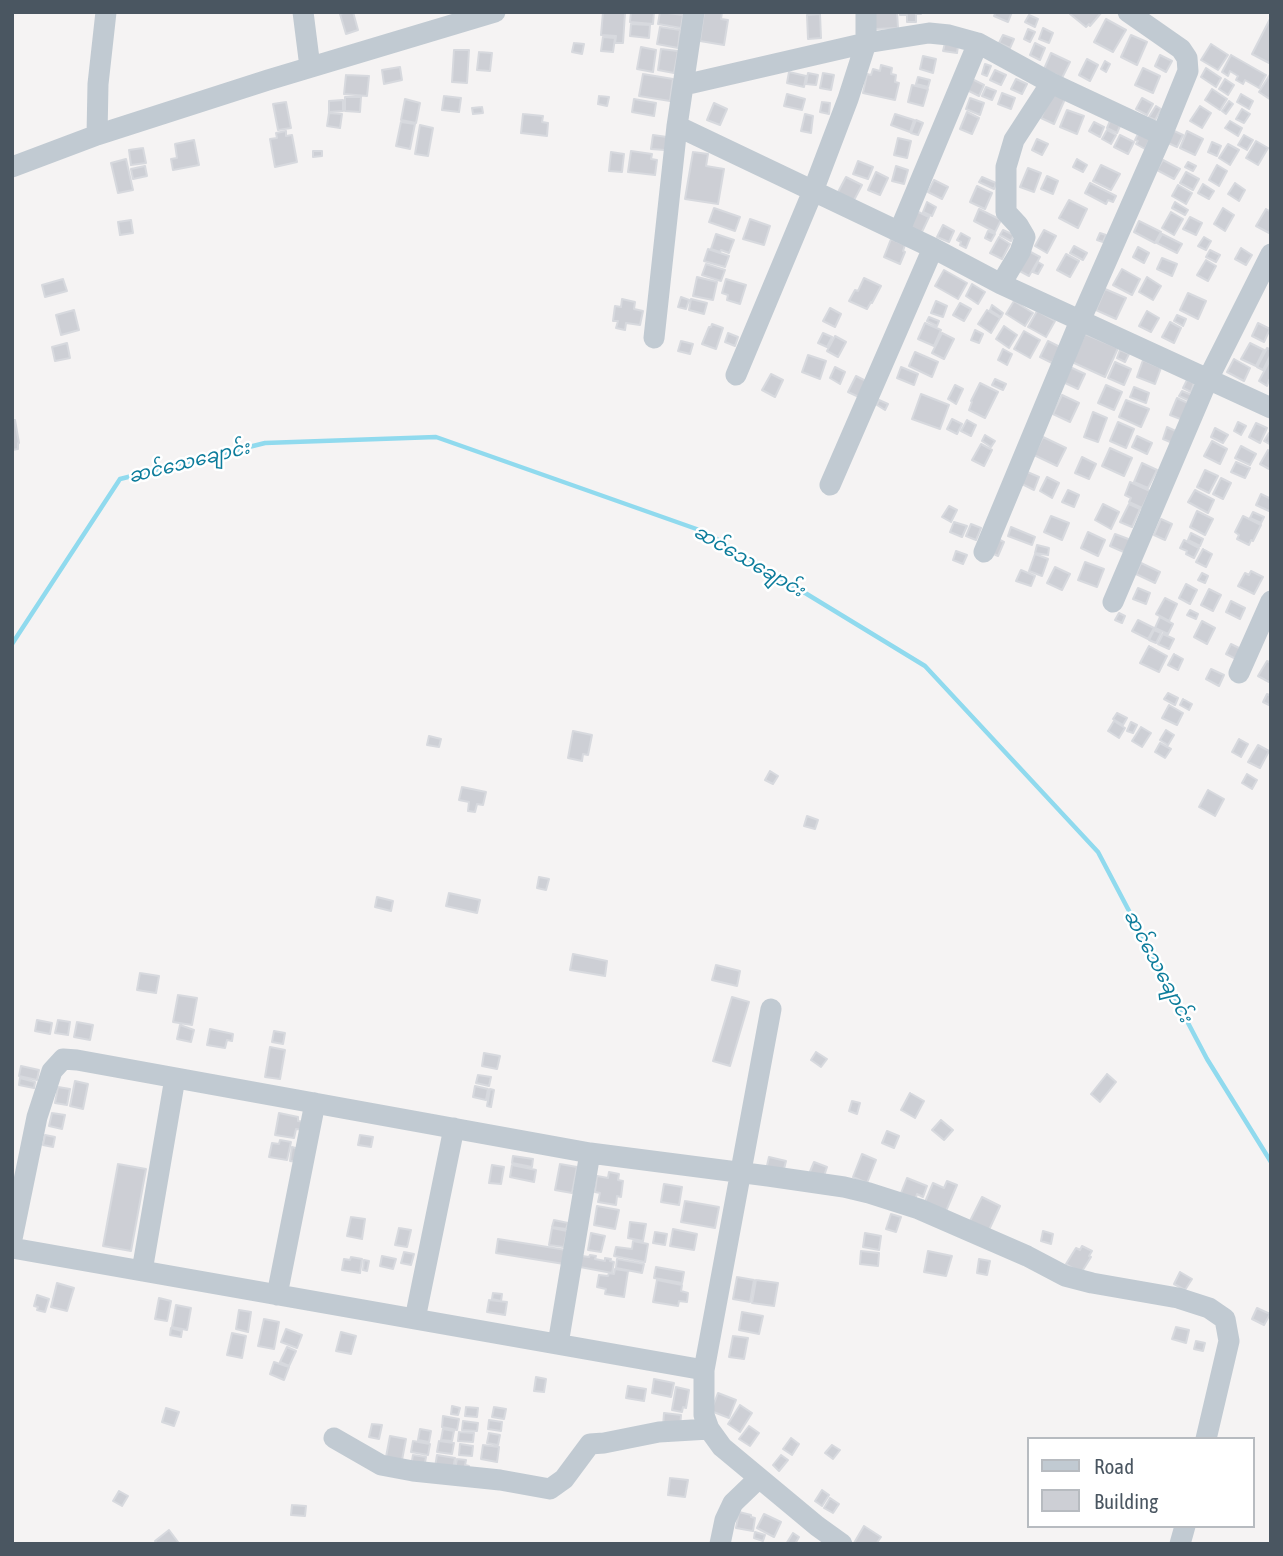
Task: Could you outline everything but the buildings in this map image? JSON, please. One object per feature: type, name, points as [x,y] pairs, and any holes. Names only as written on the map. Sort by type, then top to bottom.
[{"type":"street","points":[[97,135],[98,84],[106,12]]},
{"type":"street","points":[[303,12],[310,67]]},
{"type":"street","points":[[12,167],[97,135],[495,12]]},
{"type":"street","points":[[653,338],[677,126],[694,12]]},
{"type":"street","points":[[736,374],[813,191],[848,99],[866,43],[866,12]]},
{"type":"street","points":[[984,552],[1188,71],[1187,58],[1181,49],[1128,12]]},
{"type":"street","points":[[684,85],[866,43],[929,33],[949,34],[978,43],[1052,83],[1162,135]]},
{"type":"street","points":[[899,232],[978,43]]},
{"type":"street","points":[[1001,284],[1020,252],[1025,236],[1006,212],[1006,167],[1014,140],[1052,83]]},
{"type":"street","points":[[677,126],[933,248],[1001,284],[1271,408]]},
{"type":"street","points":[[830,485],[933,248]]},
{"type":"street","points":[[1113,602],[1208,379],[1271,254]]},
{"type":"street","points":[[1239,673],[1271,601]]},
{"type":"street","points":[[771,1009],[704,1370],[704,1415],[709,1429],[722,1447],[842,1544]]},
{"type":"street","points":[[12,1239],[37,1117],[52,1071],[63,1059],[590,1153],[844,1187],[919,1209],[1027,1255],[1065,1276],[1178,1298],[1209,1308],[1225,1319],[1229,1341],[1206,1437]]},
{"type":"street","points":[[142,1271],[175,1077]]},
{"type":"street","points":[[277,1295],[316,1103]]},
{"type":"street","points":[[415,1319],[454,1128]]},
{"type":"street","points":[[558,1344],[590,1153]]},
{"type":"street","points":[[12,1248],[704,1370]]},
{"type":"street","points":[[334,1438],[381,1465],[550,1489],[564,1479],[590,1444],[659,1432],[709,1429]]},
{"type":"street","points":[[720,1544],[725,1520],[733,1503],[759,1478]]},
{"type":"waterway","name":"ဆင်သေချောင်း","points":[[12,644],[120,479],[265,443],[436,437],[705,532],[925,666],[1098,852],[1207,1059],[1271,1162]]}]
